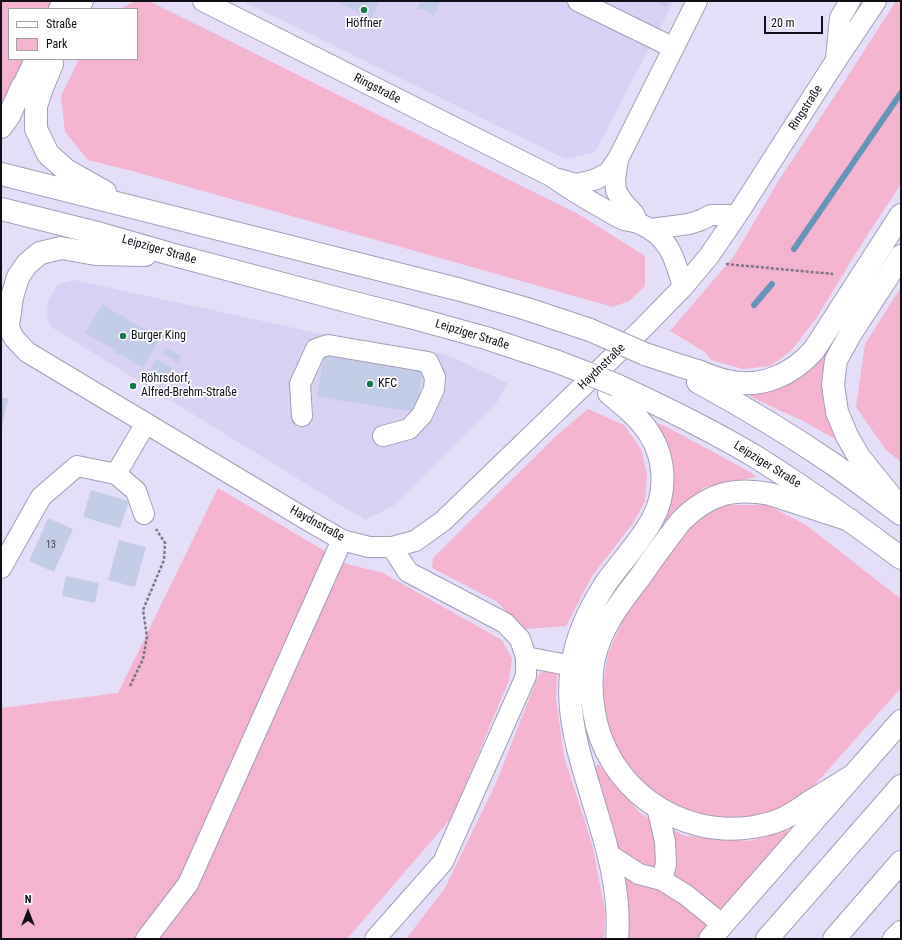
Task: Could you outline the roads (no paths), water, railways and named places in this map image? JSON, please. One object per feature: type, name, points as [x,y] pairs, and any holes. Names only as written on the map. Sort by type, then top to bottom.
[{"type":"highway","points":[[48,61],[36,106],[36,129],[48,154],[66,170],[132,207]]},
{"type":"highway","points":[[1,127],[9,116],[22,87]]},
{"type":"highway","points":[[1,174],[461,290],[527,309],[590,330],[645,354],[739,404],[833,464],[901,514]]},
{"type":"highway","name":"Leipziger Straße","points":[[1,209],[101,234],[362,305],[410,316],[486,338],[589,374],[612,389],[660,406],[706,429],[756,457],[850,520],[901,558]]},
{"type":"highway","points":[[645,354],[727,381],[742,383],[757,382],[784,374],[795,368],[814,350],[901,215]]},
{"type":"highway","points":[[4,327],[18,277],[27,264],[40,253],[61,248],[96,254],[174,255]]},
{"type":"highway","points":[[901,256],[851,333],[836,360],[833,385],[837,412],[847,436],[859,457],[901,510]]},
{"type":"highway","points":[[1,293],[4,327]]},
{"type":"highway","points":[[612,389],[642,423],[655,443],[662,466],[663,480],[662,494],[652,520],[606,583],[582,626],[576,646],[570,685],[570,703],[577,743],[608,854],[614,883],[618,911],[617,939]]},
{"type":"highway","points":[[850,520],[770,494],[756,492],[742,491],[728,493],[702,503],[681,521],[609,620],[600,639],[594,659],[591,680],[595,721],[602,741],[620,774],[631,786],[657,807],[686,821],[717,828],[753,827],[771,823],[787,816],[852,776]]},
{"type":"highway","points":[[716,932],[901,721]]},
{"type":"highway","points":[[767,939],[901,786]]},
{"type":"highway","points":[[834,939],[901,862]]},
{"type":"highway","points":[[894,939],[901,932]]},
{"type":"street","name":"Ringstraße","points":[[203,1],[551,176],[623,220],[644,226],[689,224],[711,215],[737,215]]},
{"type":"street","points":[[578,1],[674,48]]},
{"type":"street","name":"Ringstraße","points":[[551,176],[576,184],[594,180],[608,173],[618,159],[697,1]]},
{"type":"street","points":[[835,62],[840,18],[850,1]]},
{"type":"street","name":"Ringstraße","points":[[716,260],[737,215],[876,1]]},
{"type":"street","points":[[22,87],[48,61]]},
{"type":"street","name":"Ringstraße","points":[[618,159],[615,178],[616,191],[623,202],[644,226],[663,240],[676,261],[683,287]]},
{"type":"street","name":"Haydnstraße","points":[[4,327],[27,352],[342,540],[369,547],[392,547],[415,541],[443,521],[683,287],[716,260]]},
{"type":"street","points":[[302,416],[300,384],[316,349],[328,345],[428,362],[436,377],[434,389],[422,415],[409,429],[383,436]]},
{"type":"street","points":[[116,474],[146,424]]},
{"type":"street","points":[[1,568],[41,497],[77,466],[116,474],[136,491],[144,514]]},
{"type":"street","points":[[146,939],[188,884],[342,540]]},
{"type":"street","points":[[375,939],[443,862],[526,676],[526,657],[520,639],[505,623],[408,572],[392,547]]},
{"type":"street","points":[[526,657],[572,666]]},
{"type":"street","points":[[657,807],[665,841],[666,864],[662,880]]},
{"type":"street","points":[[608,854],[639,874],[662,880],[686,895],[716,932]]},
{"type":"waterway","points":[[794,249],[901,93]]},
{"type":"waterway","points":[[754,305],[772,284]]},
{"type":"place","name":"Höffner","points":[[364,10]]},
{"type":"place","name":"Burger King","points":[[123,336]]},
{"type":"place","name":"KFC","points":[[370,384]]},
{"type":"place","name":"Röhrsdorf, Alfred-Brehm-Straße","points":[[133,386]]}]
